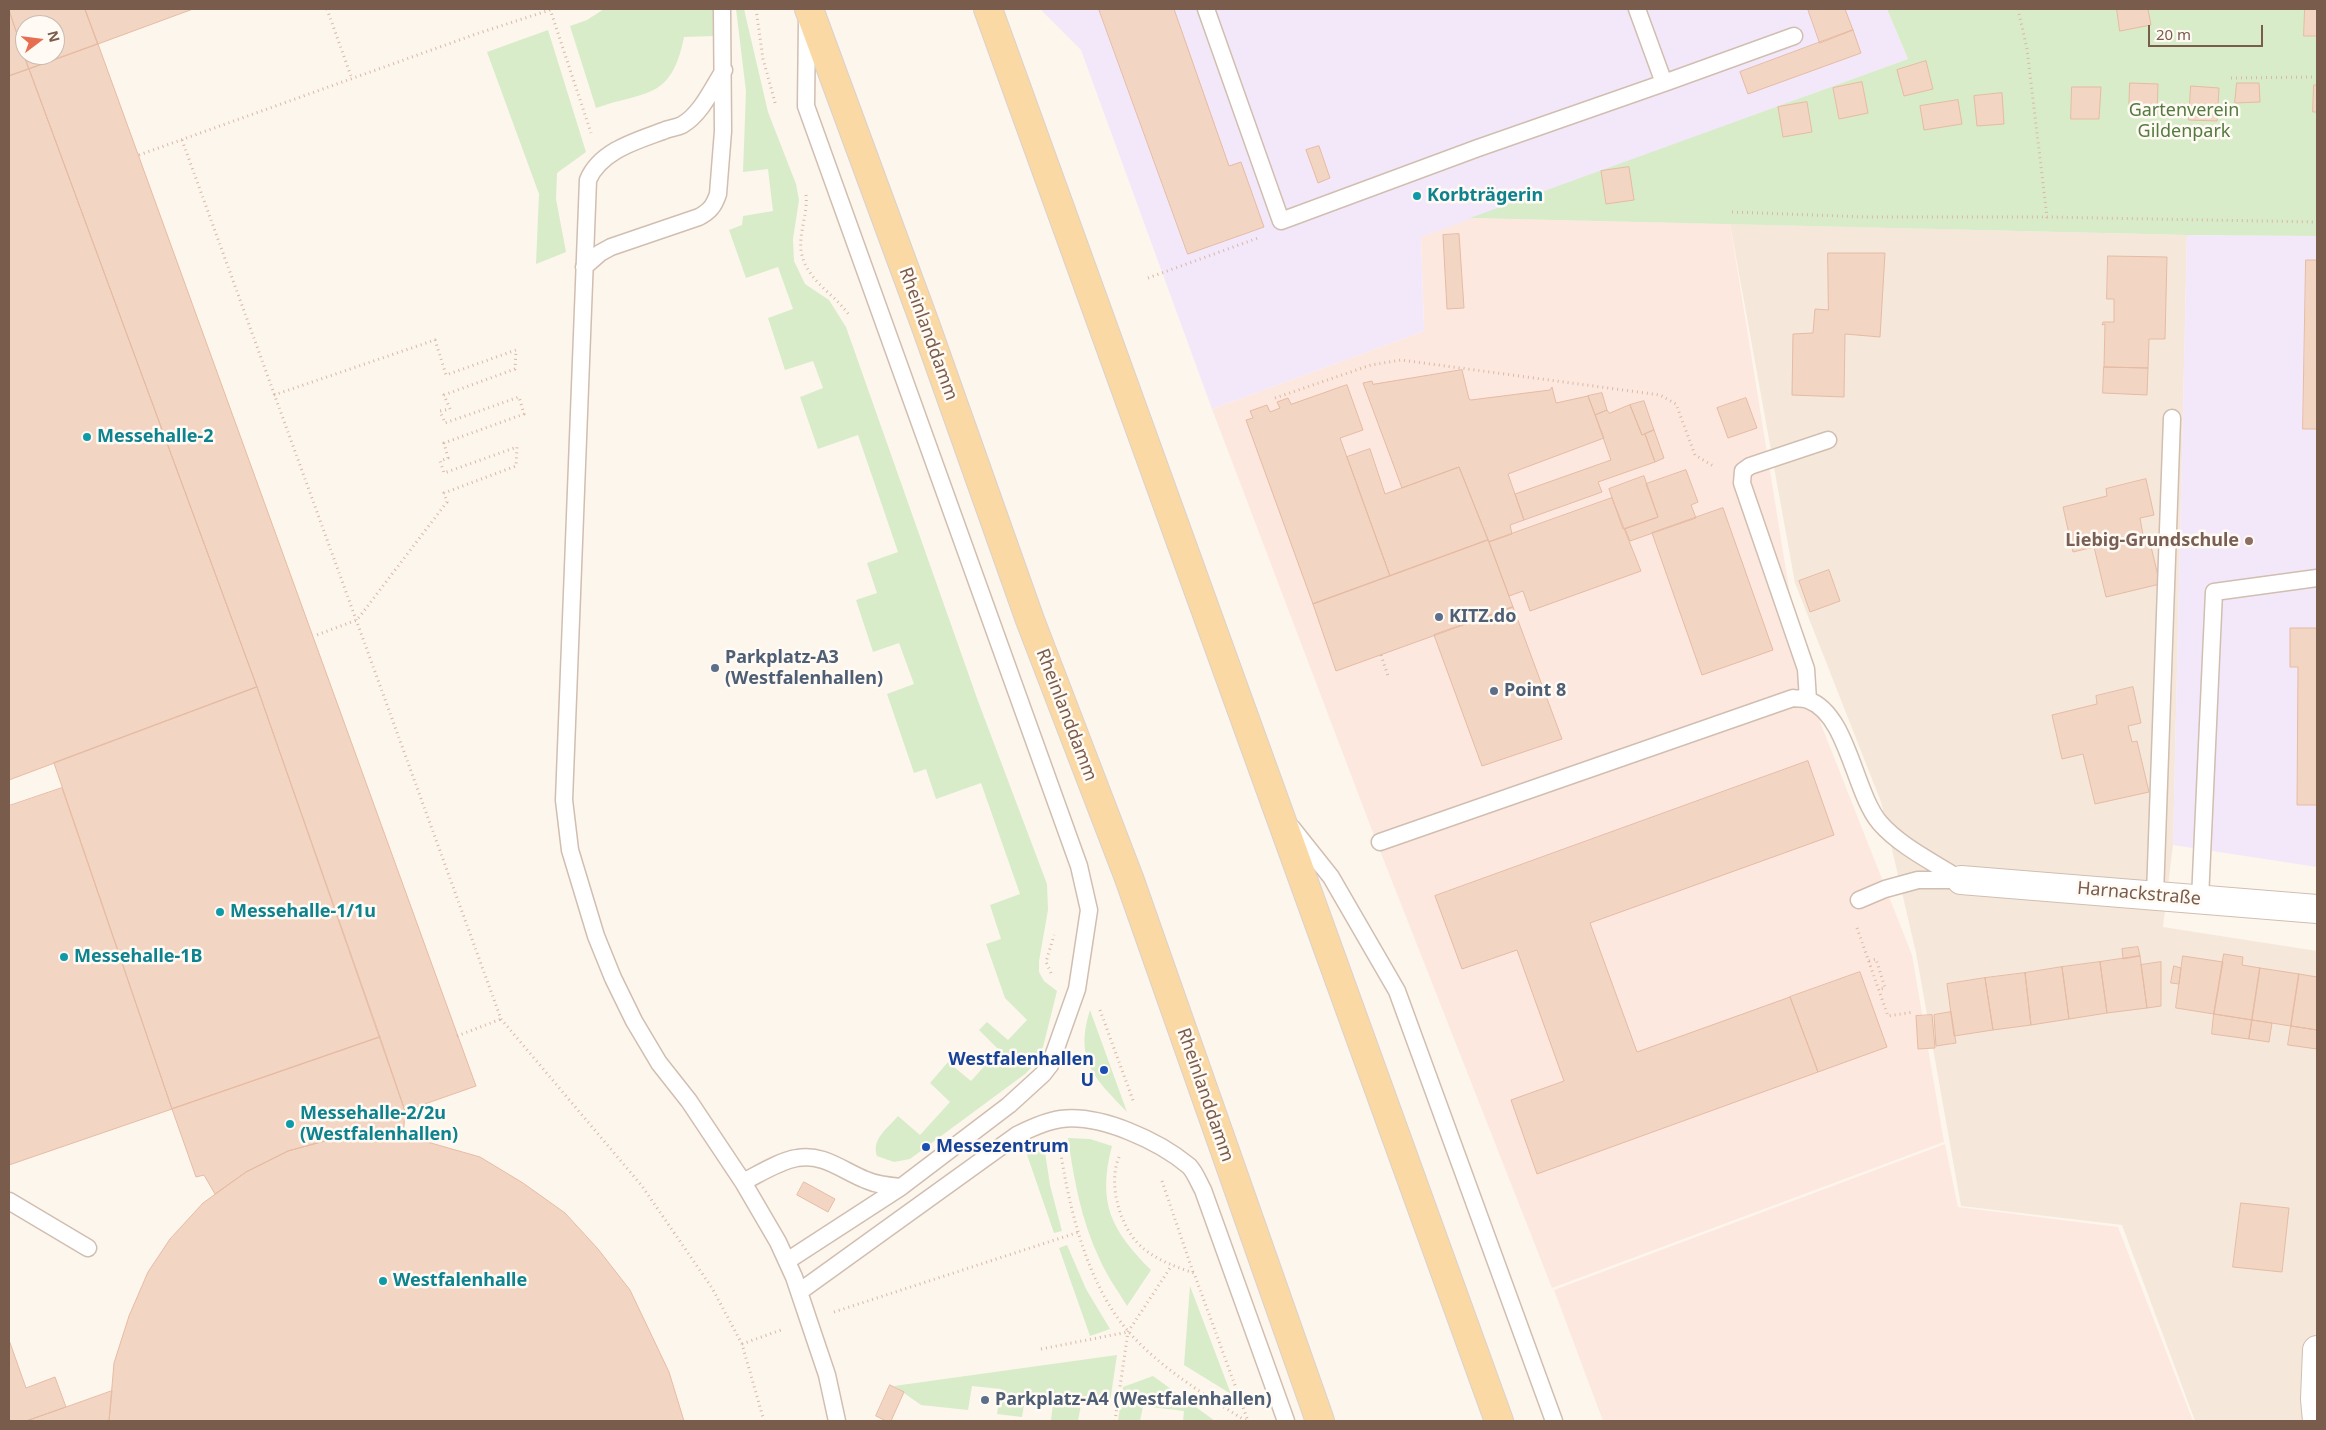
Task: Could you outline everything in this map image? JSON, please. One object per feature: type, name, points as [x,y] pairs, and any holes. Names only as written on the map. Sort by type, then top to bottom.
[{"type":"main road","name":"Rheinlanddamm","points":[[808,9],[925,324],[1030,620],[1129,878],[1320,1421]]},
{"type":"main road","points":[[988,9],[1275,807],[1499,1421]]},
{"type":"street","name":"Harnackstraße","points":[[1961,880],[2317,909]]},
{"type":"street","points":[[2317,1350],[2315,1399],[2317,1421]]},
{"type":"lane","points":[[584,267],[600,253],[611,247],[699,217],[709,211],[718,194],[724,131],[722,9]]},
{"type":"lane","points":[[787,1261],[901,1187],[1009,1105],[1043,1074],[1054,1057],[1077,989],[1088,910],[1078,866],[806,106],[808,9]]},
{"type":"lane","points":[[1206,9],[1281,221],[1478,148],[1664,84],[1794,36]]},
{"type":"lane","points":[[1637,9],[1664,84]]},
{"type":"lane","points":[[724,70],[692,118],[680,126],[616,150],[592,169],[588,180],[564,800],[570,850],[596,936],[634,1022],[659,1063],[688,1101],[743,1182],[778,1242],[799,1292],[827,1375],[837,1421]]},
{"type":"lane","points":[[2155,895],[2172,418]]},
{"type":"lane","points":[[1808,700],[1806,669],[1742,483],[1742,471],[1750,466],[1828,440]]},
{"type":"lane","points":[[2200,899],[2214,592],[2317,578]]},
{"type":"lane","points":[[1380,842],[1793,698],[1808,700],[1822,709],[1834,725],[1870,808],[1878,822],[1890,834],[1961,880]]},
{"type":"lane","points":[[1275,807],[1331,877],[1397,991],[1554,1421]]},
{"type":"lane","points":[[1860,900],[1885,889],[1918,880],[1961,880]]},
{"type":"lane","points":[[799,1292],[1017,1135],[1038,1125],[1060,1119],[1091,1120],[1147,1139],[1191,1168],[1203,1190],[1286,1421]]},
{"type":"lane","points":[[743,1182],[795,1158],[808,1157],[830,1162],[866,1180],[887,1186],[901,1187]]},
{"type":"lane","points":[[9,1201],[88,1248]]},
{"type":"path","points":[[327,9],[352,78]]},
{"type":"path","points":[[139,155],[551,9],[600,162]]},
{"type":"path","points":[[756,9],[763,59],[779,114]]},
{"type":"path","points":[[2018,9],[2027,48],[2047,217]]},
{"type":"path","points":[[2231,78],[2317,77]]},
{"type":"path","points":[[182,140],[501,1019],[642,1186],[712,1288],[742,1344],[764,1421]]},
{"type":"path","points":[[805,190],[807,204],[801,249],[807,267],[818,285],[836,298],[849,314],[852,322]]},
{"type":"path","points":[[1732,212],[1866,218],[2047,217],[2317,222]]},
{"type":"path","points":[[1148,278],[1248,242]]},
{"type":"path","points":[[274,395],[435,340],[446,375],[516,350],[515,369],[444,395],[450,409],[440,411],[445,423],[519,397],[524,414],[444,443],[448,458],[440,461],[444,473],[517,447],[516,466],[444,493],[447,502],[356,620],[314,636]]},
{"type":"path","points":[[1275,398],[1371,365],[1402,360],[1660,395],[1676,404],[1695,455],[1742,483]]},
{"type":"path","points":[[1381,655],[1388,676]]},
{"type":"path","points":[[1855,924],[1888,1016],[1914,1012]]},
{"type":"path","points":[[1056,927],[1046,962],[1049,970],[1055,978],[1096,998],[1138,1113],[1117,1161],[1116,1199],[1132,1236],[1143,1248],[1158,1259],[1194,1273]]},
{"type":"path","points":[[1869,961],[1876,959],[1885,988],[1881,990]]},
{"type":"path","points":[[457,1036],[501,1019]]},
{"type":"path","points":[[1060,1119],[1059,1145],[1064,1177],[1079,1232],[1096,1283],[1128,1332],[1151,1354],[1181,1378],[1247,1421]]},
{"type":"path","points":[[1147,1139],[1247,1421]]},
{"type":"path","points":[[742,1344],[1079,1232]]},
{"type":"path","points":[[1115,1421],[1128,1332],[1172,1265]]},
{"type":"path","points":[[1041,1349],[1128,1332]]},
{"type":"shaded area","points":[[1040,9],[1887,9],[1908,59],[1421,237],[1424,331],[1212,409],[1081,50]]},
{"type":"shaded area","points":[[1470,218],[1730,224],[1804,681],[1912,955],[1944,1142],[1552,1288],[1375,838],[1212,409],[1424,331],[1421,237]]},
{"type":"shaded area","points":[[1730,224],[2187,235],[2173,845],[2163,927],[2317,951],[2317,1421],[2195,1421],[2122,1225],[1961,1206],[1916,953],[1881,802],[1795,583]]},
{"type":"shaded area","name":"Liebig-Grundschule","points":[[2187,235],[2317,236],[2317,867],[2173,845]]},
{"type":"shaded area","points":[[1945,1144],[1958,1207],[2118,1227],[2193,1421],[1603,1421],[1554,1290]]},
{"type":"green space","points":[[604,9],[713,9],[715,36],[684,37],[679,57],[672,72],[664,82],[655,89],[643,94],[596,108],[570,26],[587,20]]},
{"type":"green space","points":[[736,9],[744,9],[768,112],[796,184],[799,200],[793,239],[794,261],[805,284],[829,300],[846,327],[978,701],[1047,884],[1048,910],[1039,961],[1039,972],[1044,981],[1057,991],[1043,1047],[1036,1063],[1025,1074],[910,1159],[894,1162],[877,1156],[876,1144],[885,1129],[898,1116],[920,1135],[950,1102],[930,1083],[948,1062],[971,1081],[999,1050],[979,1030],[987,1022],[1008,1040],[1027,1020],[1005,998],[986,944],[1001,939],[990,905],[1020,894],[981,783],[936,799],[926,769],[914,773],[887,694],[914,684],[899,643],[873,652],[856,600],[877,593],[867,563],[898,552],[858,435],[818,449],[800,397],[823,388],[813,361],[785,370],[768,318],[793,309],[778,267],[746,278],[729,230],[742,225],[743,216],[773,211],[768,169],[743,172],[746,91]]},
{"type":"green space","name":"Gartenverein Gildenpark","points":[[1887,9],[2317,9],[2317,236],[2187,235],[1470,218],[1908,59]]},
{"type":"green space","points":[[548,30],[586,152],[557,173],[556,199],[566,252],[536,264],[539,194],[487,52]]},
{"type":"green space","points":[[1090,1010],[1127,1112],[1105,1089],[1090,1067],[1086,1056],[1086,1028]]},
{"type":"green space","points":[[1068,1138],[1090,1139],[1112,1146],[1106,1184],[1107,1200],[1111,1214],[1126,1242],[1151,1270],[1127,1306],[1109,1278],[1093,1245],[1083,1215]]},
{"type":"green space","points":[[1043,1139],[1050,1185],[1062,1231],[1054,1233],[1024,1146]]},
{"type":"green space","points":[[1067,1245],[1086,1289],[1110,1329],[1090,1336],[1059,1248]]},
{"type":"green space","points":[[1190,1286],[1231,1394],[1184,1365]]},
{"type":"green space","points":[[1117,1355],[1110,1402],[1082,1399],[1078,1421],[1051,1420],[1054,1396],[1026,1393],[1022,1417],[997,1414],[1001,1389],[972,1386],[968,1410],[921,1405],[894,1386]]},
{"type":"green space","points":[[1153,1376],[1215,1421],[1183,1421],[1184,1411],[1143,1406],[1140,1421],[1118,1421],[1123,1387]]},
{"type":"building","points":[[9,9],[85,9],[98,44],[65,56],[65,15],[15,15],[15,27]]},
{"type":"building","points":[[85,9],[193,9],[98,44]]},
{"type":"building","points":[[1099,9],[1174,9],[1229,166],[1241,162],[1264,227],[1188,254]]},
{"type":"building","points":[[1808,9],[1845,9],[1853,30],[1820,43]]},
{"type":"building","points":[[2117,9],[2148,9],[2151,25],[2120,31]]},
{"type":"building","points":[[2305,9],[2317,9],[2317,36],[2304,36]]},
{"type":"building","points":[[9,10],[15,28],[15,65],[28,65],[29,69],[9,76]]},
{"type":"building","points":[[1853,30],[1861,53],[1748,94],[1740,72]]},
{"type":"building","points":[[98,44],[476,1086],[405,1111],[257,687],[29,69],[40,65],[65,65],[65,56]]},
{"type":"building","points":[[1926,61],[1933,89],[1904,96],[1897,70]]},
{"type":"building","points":[[28,65],[40,65],[29,69]]},
{"type":"building","name":"Messehalle-2","points":[[29,69],[257,687],[9,780],[9,76]]},
{"type":"building","points":[[1862,82],[1868,113],[1839,119],[1833,88]]},
{"type":"building","points":[[2130,83],[2158,84],[2157,115],[2129,114]]},
{"type":"building","points":[[2237,83],[2259,83],[2260,102],[2235,103]]},
{"type":"building","points":[[2314,85],[2317,85],[2317,112],[2313,112]]},
{"type":"building","points":[[2191,86],[2219,88],[2217,121],[2189,120]]},
{"type":"building","points":[[2072,87],[2101,87],[2099,119],[2071,119]]},
{"type":"building","points":[[2002,93],[2004,124],[1977,126],[1974,96]]},
{"type":"building","points":[[1958,100],[1962,124],[1924,130],[1920,106]]},
{"type":"building","points":[[1807,102],[1812,132],[1783,137],[1778,107]]},
{"type":"building","points":[[1319,146],[1330,178],[1318,183],[1306,150]]},
{"type":"building","points":[[1629,167],[1634,200],[1606,204],[1601,171]]},
{"type":"building","points":[[1459,234],[1464,308],[1447,309],[1443,235]]},
{"type":"building","points":[[1828,253],[1885,253],[1880,337],[1845,334],[1844,397],[1792,395],[1793,334],[1813,333],[1815,309],[1828,310]]},
{"type":"building","points":[[2108,256],[2167,257],[2165,339],[2149,339],[2148,368],[2104,367],[2105,324],[2102,325],[2103,322],[2114,322],[2114,299],[2107,299]]},
{"type":"building","points":[[2306,260],[2317,260],[2317,429],[2303,429]]},
{"type":"building","points":[[2104,367],[2148,368],[2147,395],[2103,393]]},
{"type":"building","points":[[1462,370],[1469,399],[1471,400],[1550,390],[1552,387],[1556,403],[1588,396],[1604,438],[1508,474],[1524,520],[1510,525],[1512,534],[1489,542],[1459,467],[1402,488],[1363,383],[1372,381],[1373,384]]},
{"type":"building","points":[[1347,385],[1363,430],[1340,438],[1390,576],[1313,604],[1246,420],[1253,418],[1250,411],[1267,405],[1270,412],[1280,408],[1277,402],[1288,398],[1291,404]]},
{"type":"building","points":[[1602,393],[1607,410],[1595,415],[1588,396]]},
{"type":"building","points":[[1746,398],[1757,428],[1728,438],[1717,408]]},
{"type":"building","points":[[1644,401],[1654,430],[1642,435],[1630,405]]},
{"type":"building","points":[[1630,405],[1642,435],[1645,434],[1655,462],[1598,482],[1602,492],[1524,520],[1515,494],[1611,460],[1595,415],[1607,410],[1609,413]]},
{"type":"building","points":[[1654,430],[1664,458],[1655,462],[1645,434]]},
{"type":"building","points":[[1370,449],[1385,494],[1459,467],[1488,540],[1390,576],[1347,457]]},
{"type":"building","points":[[1686,470],[1698,502],[1691,505],[1696,518],[1630,541],[1625,529],[1658,517],[1646,484]]},
{"type":"building","points":[[1644,476],[1658,517],[1623,529],[1609,489]]},
{"type":"building","points":[[2146,479],[2154,515],[2140,518],[2143,535],[2148,534],[2160,584],[2106,597],[2094,547],[2073,552],[2063,507],[2107,496],[2106,489]]},
{"type":"building","points":[[1612,498],[1641,571],[1530,611],[1523,591],[1509,596],[1489,542]]},
{"type":"building","points":[[1723,508],[1773,650],[1702,675],[1652,533]]},
{"type":"building","points":[[1488,540],[1513,607],[1336,671],[1313,604]]},
{"type":"building","points":[[1829,570],[1840,601],[1810,612],[1799,581]]},
{"type":"building","points":[[1513,607],[1562,739],[1482,766],[1434,635]]},
{"type":"building","points":[[2290,628],[2317,628],[2317,805],[2297,805],[2298,667],[2290,667]]},
{"type":"building","name":"Messehalle-1/1u","points":[[257,687],[380,1037],[172,1109],[54,763]]},
{"type":"building","points":[[2133,687],[2141,723],[2128,726],[2132,742],[2137,741],[2149,792],[2095,804],[2083,754],[2062,759],[2052,715],[2097,704],[2096,696]]},
{"type":"building","points":[[1808,761],[1834,835],[1590,923],[1637,1052],[1790,997],[1818,1072],[1537,1174],[1511,1100],[1564,1081],[1517,950],[1462,969],[1435,896]]},
{"type":"building","name":"Messehalle-1B","points":[[62,788],[172,1109],[9,1165],[9,806]]},
{"type":"building","points":[[2138,947],[2140,956],[2123,959],[2122,949]]},
{"type":"building","points":[[2224,954],[2243,957],[2242,965],[2260,968],[2252,1020],[2214,1014]]},
{"type":"building","points":[[2140,956],[2147,1008],[2107,1013],[2100,962]]},
{"type":"building","points":[[2183,956],[2223,962],[2214,1014],[2176,1008]]},
{"type":"building","points":[[2100,962],[2107,1013],[2069,1019],[2062,967]]},
{"type":"building","points":[[2161,962],[2161,1006],[2147,1008],[2141,965]]},
{"type":"building","points":[[2174,966],[2181,968],[2179,984],[2171,983]]},
{"type":"building","points":[[2062,967],[2069,1019],[2031,1025],[2025,973]]},
{"type":"building","points":[[2260,968],[2299,974],[2291,1026],[2252,1020]]},
{"type":"building","points":[[1860,972],[1887,1047],[1818,1072],[1790,997]]},
{"type":"building","points":[[2025,973],[2031,1025],[1993,1030],[1985,978]]},
{"type":"building","points":[[2299,974],[2317,977],[2317,1030],[2291,1026]]},
{"type":"building","points":[[1985,978],[1993,1030],[1954,1036],[1947,984]]},
{"type":"building","points":[[1951,1012],[1956,1043],[1936,1046],[1934,1015]]},
{"type":"building","points":[[2214,1014],[2252,1020],[2249,1039],[2212,1034]]},
{"type":"building","points":[[1932,1015],[1935,1048],[1918,1049],[1916,1016]]},
{"type":"building","points":[[2252,1020],[2272,1023],[2269,1042],[2249,1039]]},
{"type":"building","points":[[2291,1026],[2317,1030],[2317,1049],[2288,1045]]},
{"type":"building","name":"Messehalle-2/2u (Westfalenhallen)","points":[[380,1037],[405,1111],[403,1140],[379,1136],[332,1139],[288,1151],[246,1172],[215,1194],[204,1175],[196,1177],[172,1109]]},
{"type":"building","name":"Westfalenhalle","points":[[379,1136],[431,1143],[480,1157],[523,1183],[565,1213],[598,1249],[630,1290],[669,1372],[684,1421],[109,1421],[114,1363],[129,1316],[148,1272],[170,1239],[203,1203],[246,1172],[288,1151],[332,1139]]},
{"type":"building","points":[[804,1182],[835,1199],[828,1212],[797,1195]]},
{"type":"building","points":[[2241,1203],[2289,1208],[2282,1272],[2233,1267]]},
{"type":"building","points":[[9,1340],[26,1388],[55,1377],[66,1407],[26,1421],[9,1421]]},
{"type":"building","points":[[890,1385],[904,1392],[891,1421],[886,1421],[876,1416]]},
{"type":"building","points":[[112,1391],[109,1421],[26,1421],[66,1407]]},
{"type":"place","name":"Korbträgerin","points":[[1417,196]]},
{"type":"place","name":"Messehalle-2","points":[[87,437]]},
{"type":"place","name":"Liebig-Grundschule","points":[[2249,541]]},
{"type":"place","name":"KITZ.do","points":[[1439,617]]},
{"type":"place","name":"Parkplatz-A3 (Westfalenhallen)","points":[[715,668]]},
{"type":"place","name":"Point 8","points":[[1494,691]]},
{"type":"place","name":"Messehalle-1/1u","points":[[220,912]]},
{"type":"place","name":"Messehalle-1B","points":[[64,957]]},
{"type":"place","name":"Westfalenhallen U","points":[[1104,1070]]},
{"type":"place","name":"Messehalle-2/2u (Westfalenhallen)","points":[[290,1124]]},
{"type":"place","name":"Messezentrum","points":[[926,1147]]},
{"type":"place","name":"Westfalenhalle","points":[[383,1281]]},
{"type":"place","name":"Parkplatz-A4 (Westfalenhallen)","points":[[985,1400]]}]
